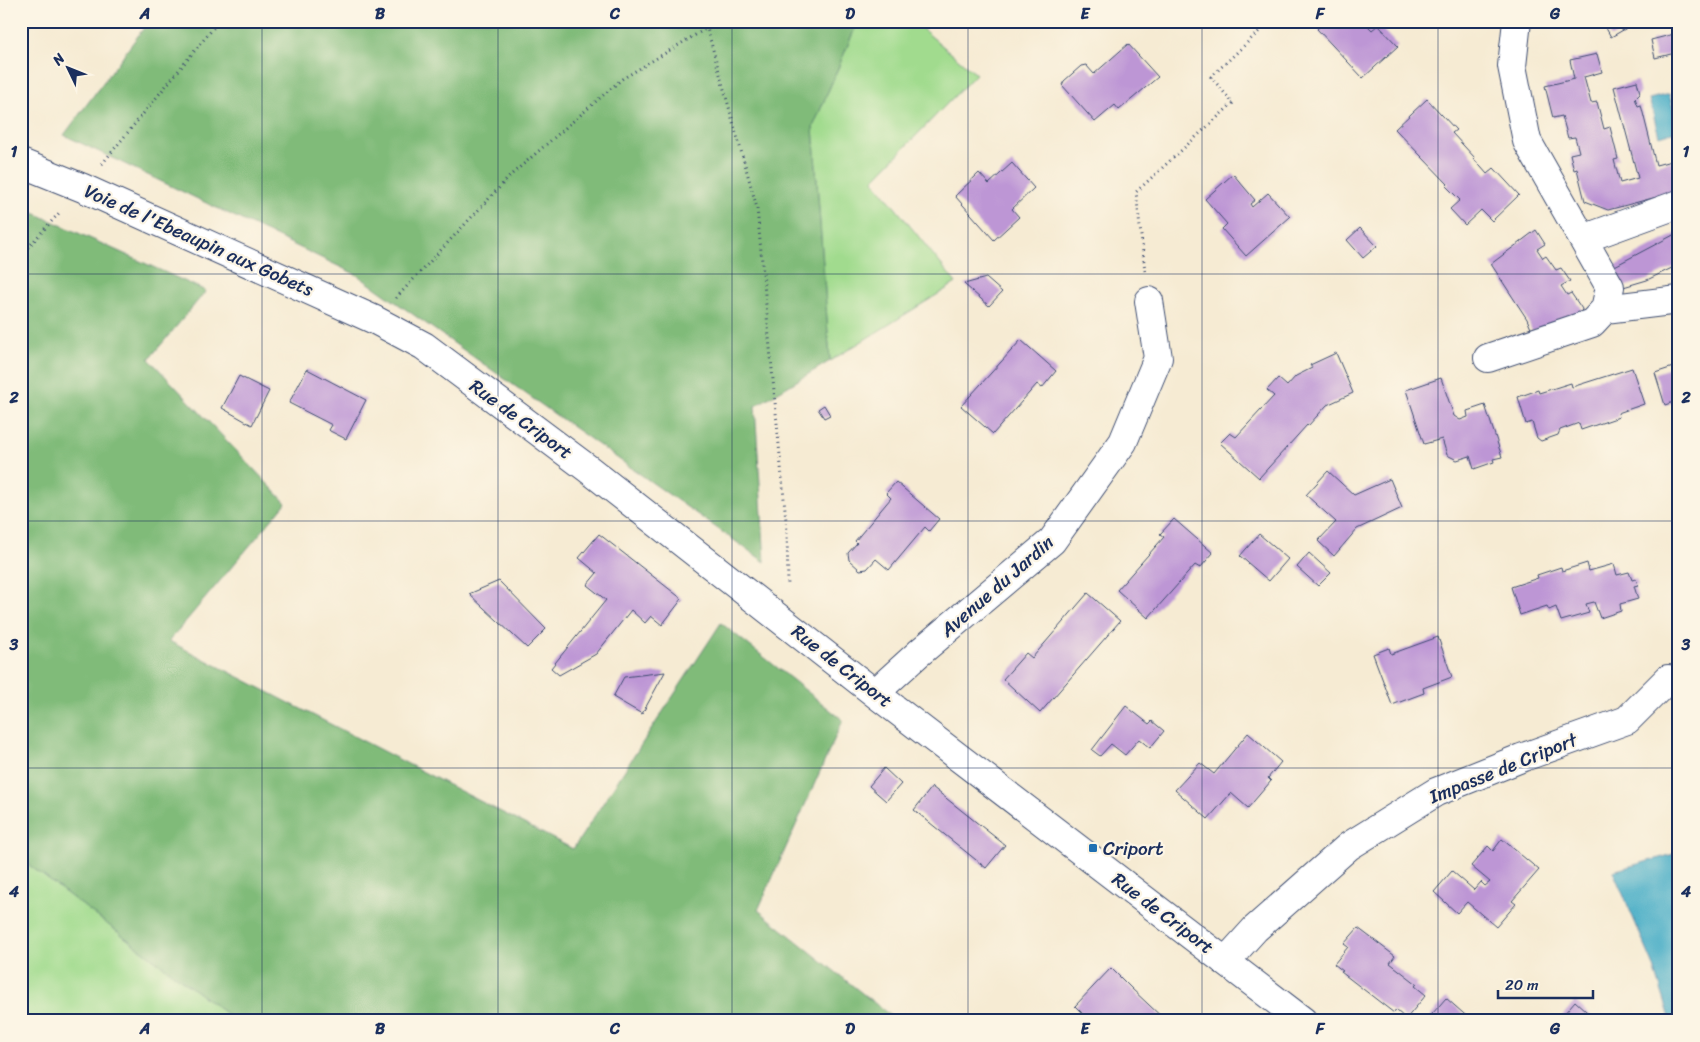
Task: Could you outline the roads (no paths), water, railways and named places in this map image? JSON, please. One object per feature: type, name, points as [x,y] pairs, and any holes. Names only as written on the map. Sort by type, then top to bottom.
[{"type":"street","points":[[1488,358],[1592,323],[1605,309],[1610,287],[1527,141],[1512,66],[1517,21]]},
{"type":"street","name":"Voie de l'Ebeaupin aux Gobets","points":[[21,163],[83,188],[375,320]]},
{"type":"street","points":[[1582,238],[1679,204]]},
{"type":"street","points":[[1605,309],[1679,300]]},
{"type":"street","name":"Avenue du Jardin","points":[[877,695],[886,683],[920,653],[1052,541],[1123,442],[1158,358],[1148,301]]},
{"type":"street","name":"Rue de Criport","points":[[375,320],[424,346],[588,468],[877,695],[1304,1021]]},
{"type":"street","name":"Impasse de Criport","points":[[1226,960],[1255,929],[1349,846],[1436,792],[1521,758],[1627,720],[1668,679]]},
{"type":"water","points":[[1669,94],[1679,130],[1659,136],[1649,99]]},
{"type":"water","points":[[1677,853],[1679,860],[1679,1021],[1671,1021],[1653,964],[1613,871]]},
{"type":"place","name":"Criport","points":[[1093,848]]}]
